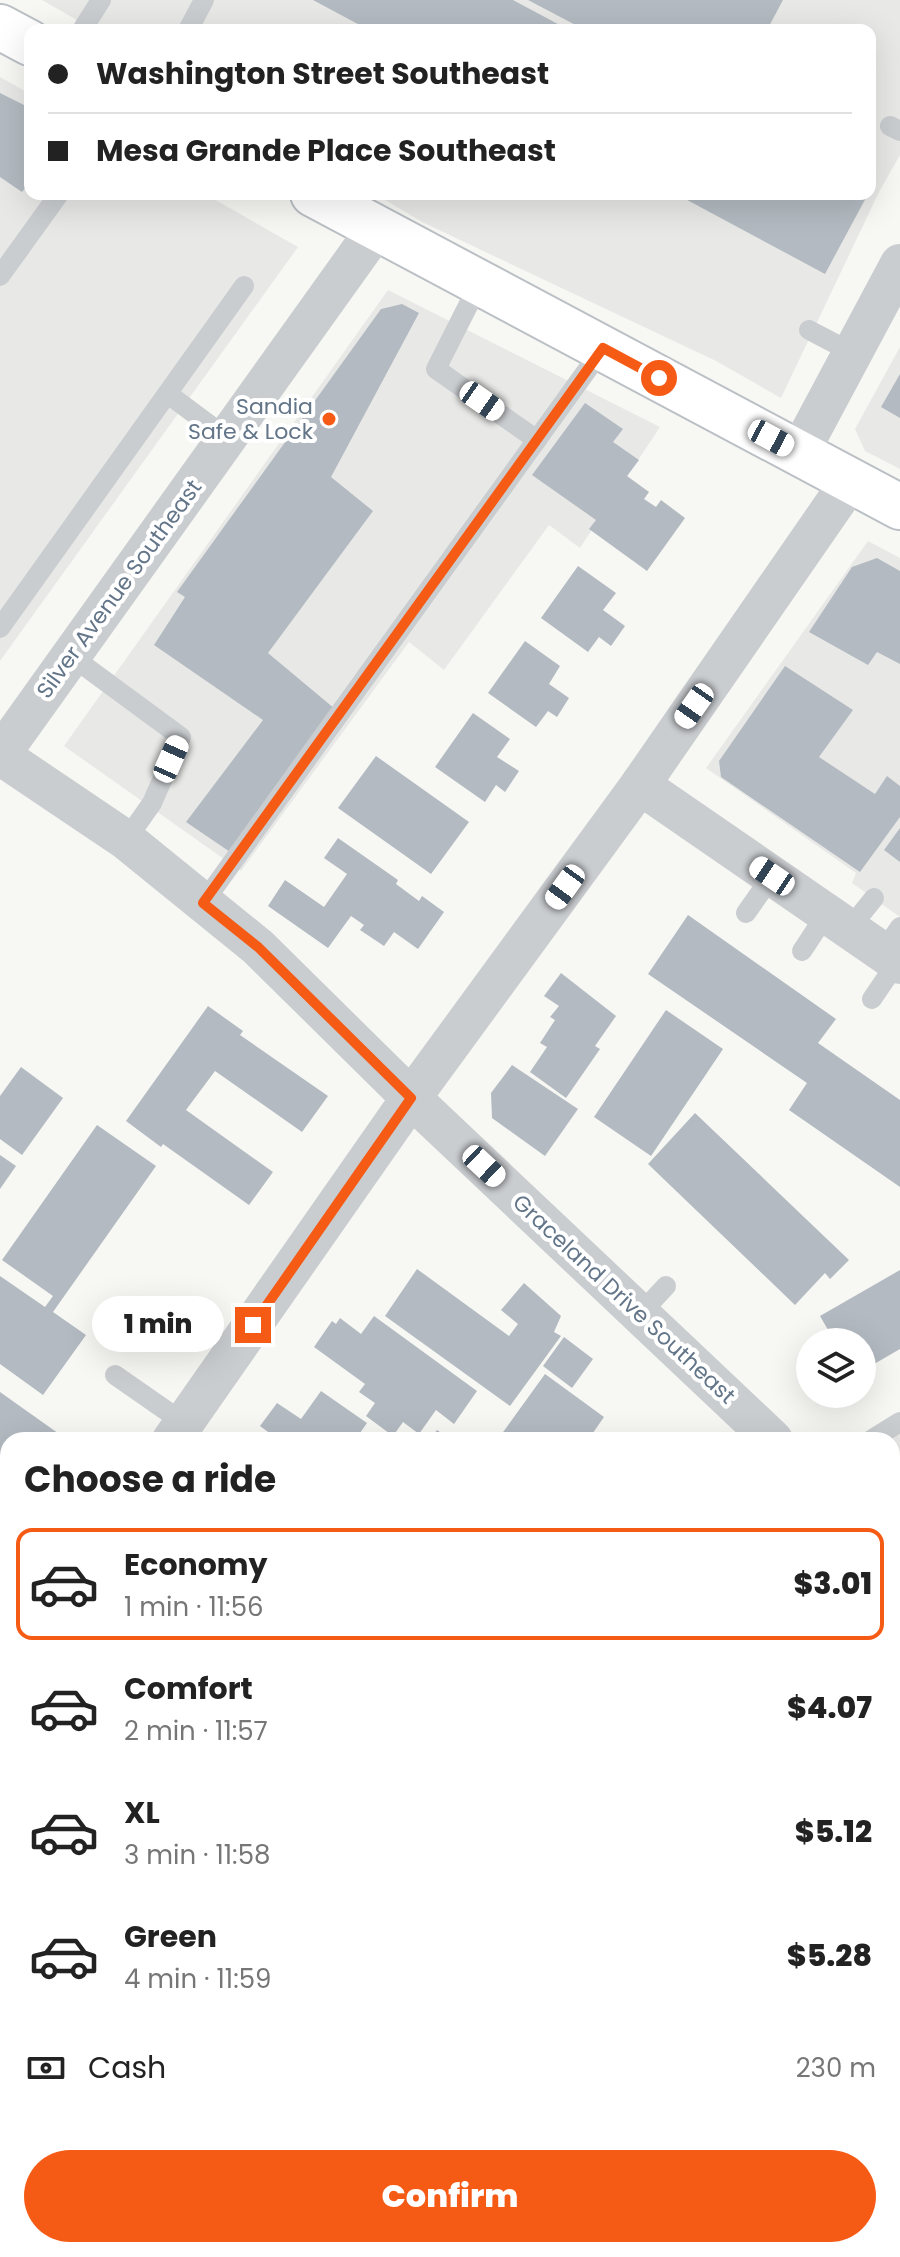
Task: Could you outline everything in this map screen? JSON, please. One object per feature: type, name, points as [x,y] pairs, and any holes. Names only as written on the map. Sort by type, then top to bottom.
[{"type":"street","points":[[0,27],[24,40]]},
{"type":"street","points":[[324,200],[900,507]]},
{"type":"street","name":"Silver Avenue Southeast","points":[[0,755],[377,228]]},
{"type":"street","points":[[799,453],[900,264]]},
{"type":"street","points":[[178,1431],[411,1098],[640,785],[851,480]]},
{"type":"street","name":"Graceland Drive Southeast","points":[[0,755],[126,840],[258,947],[411,1098],[653,1300],[766,1432]]},
{"type":"street","points":[[640,785],[838,921],[895,951]]},
{"type":"lane","points":[[86,24],[101,0]]},
{"type":"lane","points":[[191,24],[204,0]]},
{"type":"lane","points":[[0,276],[55,200]]},
{"type":"lane","points":[[480,282],[436,369],[537,440]]},
{"type":"lane","points":[[0,628],[244,286]]},
{"type":"lane","points":[[809,330],[853,353]]},
{"type":"lane","points":[[203,903],[473,513],[537,440],[603,348]]},
{"type":"lane","points":[[168,394],[227,438]]},
{"type":"lane","points":[[71,656],[181,737],[152,803],[126,840]]},
{"type":"lane","points":[[746,913],[772,876]]},
{"type":"lane","points":[[802,951],[838,921],[874,898]]},
{"type":"lane","points":[[872,999],[895,951]]},
{"type":"lane","points":[[115,1375],[178,1431]]},
{"type":"shaded area","points":[[42,0],[900,0],[900,155],[876,198],[876,24],[84,24]]},
{"type":"shaded area","points":[[0,77],[24,91],[24,200],[216,200],[298,247],[0,661]]},
{"type":"shaded area","points":[[385,200],[875,200],[781,398],[716,361],[422,222]]},
{"type":"shaded area","points":[[388,290],[660,427],[580,548],[549,525],[444,670],[409,642],[241,871],[64,746]]},
{"type":"shaded area","points":[[900,347],[900,469],[865,451],[855,429]]},
{"type":"shaded area","points":[[868,541],[900,558],[900,917],[852,883],[856,873],[706,768]]},
{"type":"building","points":[[313,0],[513,0],[558,24],[358,24]]},
{"type":"building","points":[[528,0],[783,0],[770,24],[574,24]]},
{"type":"building","points":[[0,93],[24,105],[24,190],[22,192],[0,177]]},
{"type":"building","points":[[687,200],[865,200],[825,274]]},
{"type":"building","points":[[402,304],[419,313],[331,477],[373,511],[268,653],[335,709],[233,854],[186,822],[263,720],[154,645],[185,597],[177,592],[381,309]]},
{"type":"building","points":[[900,374],[900,418],[881,407]]},
{"type":"building","points":[[585,403],[623,429],[613,442],[639,460],[627,476],[649,492],[644,499],[656,507],[661,500],[685,518],[647,571],[589,529],[596,520],[532,475]]},
{"type":"building","points":[[877,558],[900,571],[900,664],[877,652],[868,665],[809,632],[852,567]]},
{"type":"building","points":[[578,566],[616,593],[603,610],[625,626],[611,646],[599,637],[588,652],[541,618]]},
{"type":"building","points":[[525,641],[560,666],[549,684],[569,698],[557,717],[548,711],[536,727],[488,693]]},
{"type":"building","points":[[785,666],[853,710],[819,757],[875,794],[887,776],[900,786],[900,817],[860,872],[721,777],[719,761]]},
{"type":"building","points":[[473,713],[510,739],[497,757],[519,771],[505,792],[496,785],[485,802],[435,767]]},
{"type":"building","points":[[376,756],[469,822],[431,874],[338,808]]},
{"type":"building","points":[[900,828],[900,862],[884,850]]},
{"type":"building","points":[[338,838],[398,880],[396,884],[419,901],[422,896],[444,912],[418,949],[394,932],[384,946],[360,930],[364,925],[351,916],[328,948],[268,906],[285,880],[324,907],[347,874],[324,858]]},
{"type":"building","points":[[688,915],[836,1019],[818,1043],[900,1100],[900,1187],[789,1110],[807,1083],[648,974]]},
{"type":"building","points":[[561,973],[616,1016],[595,1046],[600,1049],[566,1098],[530,1072],[547,1047],[540,1043],[555,1020],[550,1017],[559,1006],[544,996]]},
{"type":"building","points":[[208,1006],[243,1031],[240,1035],[328,1096],[302,1132],[215,1071],[186,1110],[273,1172],[249,1205],[126,1121]]},
{"type":"building","points":[[666,1010],[723,1049],[651,1156],[594,1117]]},
{"type":"building","points":[[512,1065],[578,1109],[545,1156],[492,1118],[491,1093]]},
{"type":"building","points":[[21,1067],[63,1098],[22,1155],[0,1139],[0,1096]]},
{"type":"building","points":[[695,1113],[849,1260],[830,1279],[825,1273],[795,1305],[648,1164]]},
{"type":"building","points":[[97,1125],[156,1166],[53,1312],[86,1335],[43,1395],[0,1364],[0,1276],[45,1307],[53,1296],[2,1260]]},
{"type":"building","points":[[0,1155],[16,1166],[0,1189]]},
{"type":"building","points":[[417,1269],[509,1336],[518,1324],[501,1310],[524,1283],[561,1316],[554,1332],[561,1336],[510,1406],[385,1316]]},
{"type":"building","points":[[900,1270],[900,1349],[876,1363],[876,1328],[827,1328],[820,1316]]},
{"type":"building","points":[[374,1316],[477,1391],[454,1424],[436,1410],[420,1432],[403,1422],[396,1432],[388,1432],[366,1416],[375,1403],[359,1392],[365,1384],[314,1347],[332,1321],[336,1324],[340,1318],[361,1334]]},
{"type":"building","points":[[564,1337],[593,1359],[572,1388],[543,1366]]},
{"type":"building","points":[[545,1374],[604,1417],[594,1432],[503,1432]]},
{"type":"building","points":[[321,1391],[367,1423],[361,1432],[268,1432],[260,1426],[277,1403],[301,1419]]},
{"type":"building","points":[[0,1392],[56,1432],[0,1432]]},
{"type":"place","name":"Sandia Safe & Lock","points":[[329,419]]},
{"type":"route","points":[[253,1325],[411,1098],[258,947],[203,903],[603,348],[659,378]]}]
